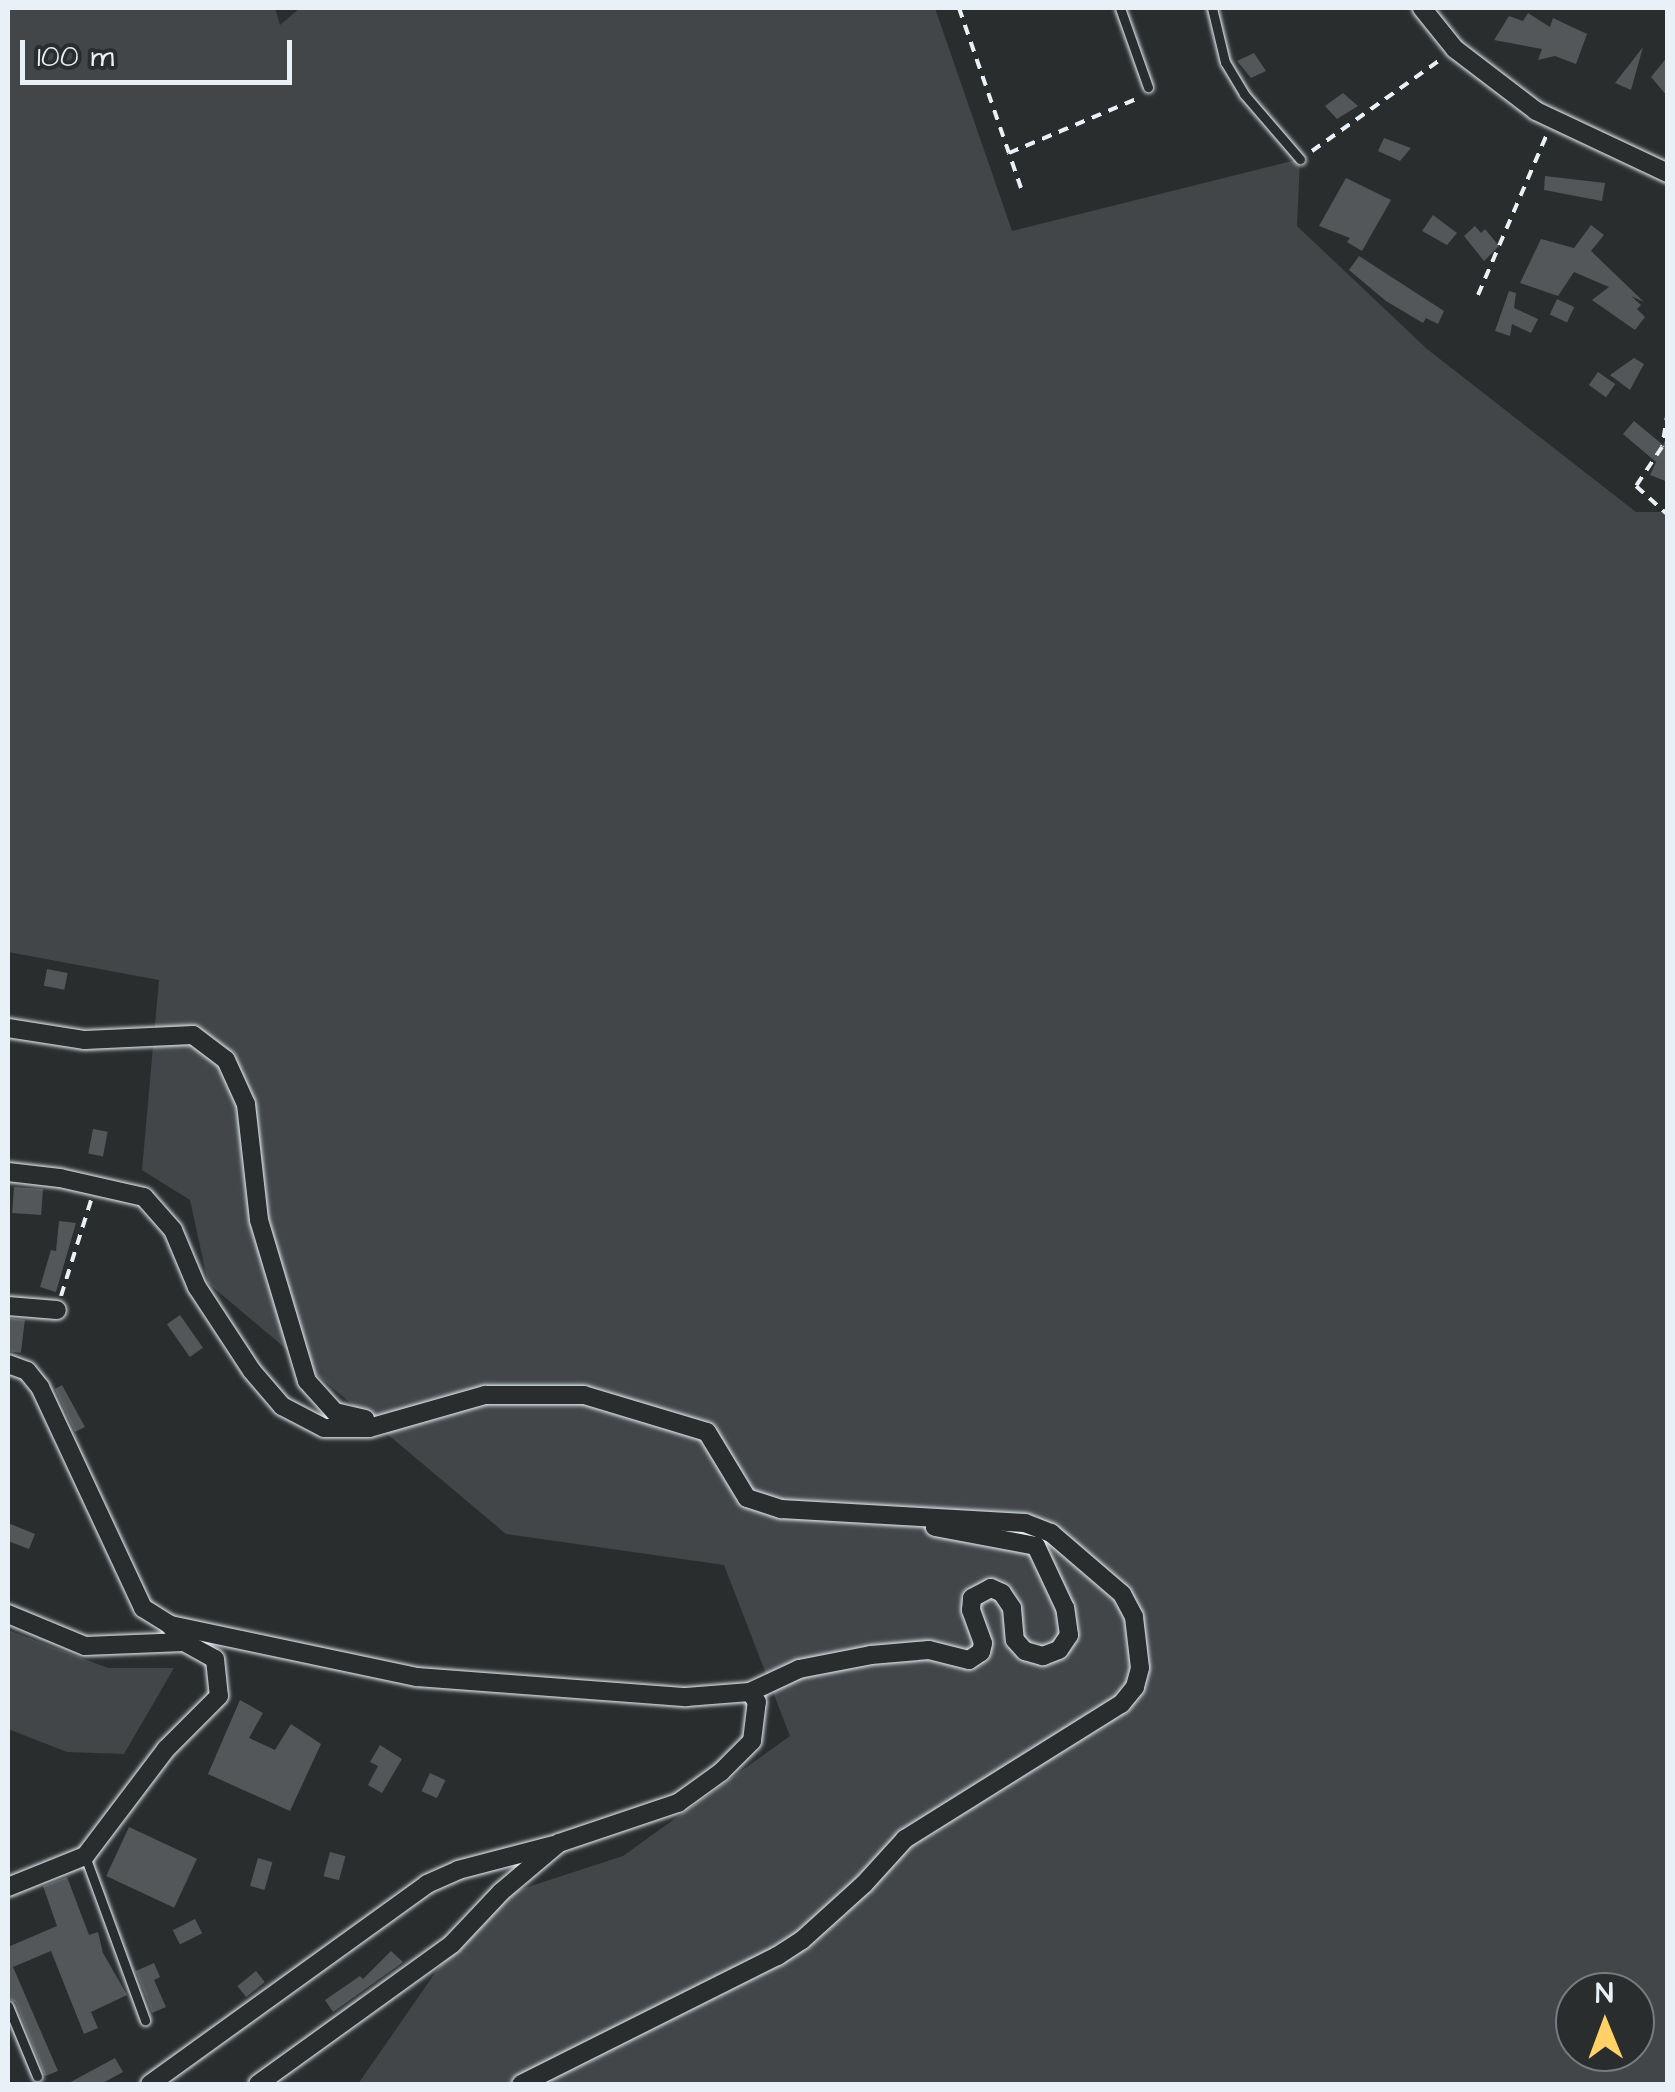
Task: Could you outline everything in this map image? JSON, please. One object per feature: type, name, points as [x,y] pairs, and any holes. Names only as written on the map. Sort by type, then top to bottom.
[{"type":"street","points":[[1422,8],[1455,50],[1536,111],[1668,173]]},
{"type":"street","points":[[8,1028],[84,1040],[193,1036],[226,1060],[246,1104],[259,1220],[308,1381],[335,1412],[394,1422]]},
{"type":"street","points":[[8,1172],[101,1186],[144,1197],[161,1211],[198,1287],[252,1371],[282,1406],[324,1428],[369,1428],[432,1406],[485,1395],[584,1396],[708,1432],[747,1498],[781,1509],[1026,1523],[1050,1533],[1122,1594],[1134,1617],[1138,1643],[1135,1687],[1121,1704],[906,1838],[802,1940],[521,2084]]},
{"type":"street","points":[[8,1306],[57,1310]]},
{"type":"street","points":[[8,1364],[27,1371],[40,1387],[143,1608],[170,1625],[184,1642],[215,1659],[219,1696],[166,1749],[86,1856],[8,1888]]},
{"type":"street","points":[[170,1625],[417,1677],[615,1695],[750,1692],[798,1669],[870,1654],[929,1650],[969,1660],[981,1652],[984,1643],[971,1610],[972,1598],[992,1588],[1002,1593],[1012,1608],[1014,1640],[1025,1651],[1043,1656],[1059,1650],[1069,1635],[1064,1608],[1036,1546],[886,1518]]},
{"type":"street","points":[[8,1614],[85,1646],[184,1642]]},
{"type":"street","points":[[150,2084],[427,1884],[458,1870],[560,1843],[678,1802],[721,1772],[752,1741],[757,1702],[750,1692]]},
{"type":"street","points":[[258,2084],[452,1944],[500,1892],[560,1843]]},
{"type":"lane","points":[[1120,8],[1148,88]]},
{"type":"lane","points":[[1212,8],[1225,62],[1244,94],[1300,159]]},
{"type":"lane","points":[[86,1856],[145,2020]]},
{"type":"lane","points":[[8,2006],[37,2076]]},
{"type":"path","points":[[958,8],[1020,188]]},
{"type":"path","points":[[1300,159],[1455,50]]},
{"type":"path","points":[[1009,154],[1144,96],[1148,88]]},
{"type":"path","points":[[1478,295],[1530,180],[1552,117]]},
{"type":"path","points":[[1668,410],[1662,447],[1636,486],[1668,515]]},
{"type":"path","points":[[57,1310],[92,1195],[101,1186]]},
{"type":"shaded area","points":[[8,8],[275,8],[280,25],[300,8],[935,8],[1012,231],[1300,159],[1297,226],[1427,349],[1636,512],[1667,512],[1667,2084],[358,2084],[485,1901],[623,1856],[790,1736],[724,1565],[506,1534],[208,1283],[190,1200],[142,1170],[159,980],[8,952]]},
{"type":"shaded area","points":[[8,1630],[108,1668],[174,1668],[124,1754],[67,1752],[8,1729]]},
{"type":"building","points":[[1528,13],[1550,27],[1553,18],[1587,34],[1576,64],[1555,56],[1538,60],[1542,49],[1494,40],[1509,16],[1523,21]]},
{"type":"building","points":[[1643,47],[1631,90],[1615,83]]},
{"type":"building","points":[[1254,53],[1266,71],[1251,78],[1237,61]]},
{"type":"building","points":[[1668,56],[1668,97],[1651,77]]},
{"type":"building","points":[[1343,93],[1358,106],[1337,119],[1325,106]]},
{"type":"building","points":[[1384,138],[1411,148],[1400,161],[1378,151]]},
{"type":"building","points":[[1545,176],[1605,183],[1602,201],[1544,190]]},
{"type":"building","points":[[1346,178],[1391,200],[1362,251],[1347,242],[1350,238],[1319,226]]},
{"type":"building","points":[[1433,215],[1457,233],[1447,245],[1422,231]]},
{"type":"building","points":[[1591,225],[1604,235],[1591,251],[1644,302],[1631,296],[1641,305],[1637,309],[1645,317],[1635,330],[1592,300],[1609,287],[1574,272],[1558,296],[1520,283],[1541,239],[1574,248]]},
{"type":"building","points":[[1475,226],[1481,233],[1485,229],[1499,246],[1484,261],[1464,236]]},
{"type":"building","points":[[1359,256],[1444,311],[1438,324],[1426,318],[1423,323],[1386,301],[1349,270]]},
{"type":"building","points":[[1509,291],[1516,293],[1514,308],[1538,319],[1531,333],[1512,324],[1510,336],[1495,331]]},
{"type":"building","points":[[1557,299],[1574,307],[1567,322],[1550,314]]},
{"type":"building","points":[[1634,358],[1644,364],[1630,390],[1610,375]]},
{"type":"building","points":[[1598,372],[1615,384],[1606,397],[1589,385]]},
{"type":"building","points":[[1634,421],[1663,445],[1668,434],[1668,482],[1650,475],[1656,462],[1623,434]]},
{"type":"building","points":[[47,969],[68,973],[64,990],[44,986]]},
{"type":"building","points":[[93,1129],[108,1132],[103,1156],[88,1154]]},
{"type":"building","points":[[14,1187],[43,1189],[41,1215],[12,1213]]},
{"type":"building","points":[[59,1221],[76,1223],[56,1292],[40,1287],[51,1250],[56,1251]]},
{"type":"building","points":[[180,1315],[203,1348],[190,1357],[167,1324]]},
{"type":"building","points":[[8,1318],[25,1320],[21,1353],[8,1351]]},
{"type":"building","points":[[62,1385],[85,1427],[75,1432],[55,1389]]},
{"type":"building","points":[[8,1523],[35,1534],[29,1549],[8,1541]]},
{"type":"building","points":[[240,1700],[263,1713],[249,1738],[275,1750],[291,1724],[321,1744],[290,1811],[208,1774]]},
{"type":"building","points":[[380,1745],[402,1759],[382,1793],[368,1785],[378,1766],[370,1762]]},
{"type":"building","points":[[430,1773],[445,1780],[437,1798],[422,1791]]},
{"type":"building","points":[[129,1827],[197,1859],[174,1908],[106,1876]]},
{"type":"building","points":[[330,1852],[345,1856],[339,1880],[324,1876]]},
{"type":"building","points":[[258,1858],[272,1862],[264,1890],[250,1886]]},
{"type":"building","points":[[67,1877],[89,1935],[98,1932],[103,1953],[127,1995],[91,2012],[98,2028],[84,2034],[51,1951],[13,1967],[58,2071],[45,2076],[16,2003],[8,1998],[8,1947],[57,1926],[43,1886]]},
{"type":"building","points":[[195,1919],[202,1933],[180,1945],[173,1930]]},
{"type":"building","points":[[391,1951],[403,1962],[333,2012],[325,2000],[360,1976],[363,1979]]},
{"type":"building","points":[[154,1963],[160,1977],[154,1980],[166,2007],[152,2013],[136,1971]]},
{"type":"building","points":[[256,1971],[265,1982],[246,1997],[237,1986]]},
{"type":"building","points":[[115,2058],[123,2072],[101,2084],[67,2084]]}]
